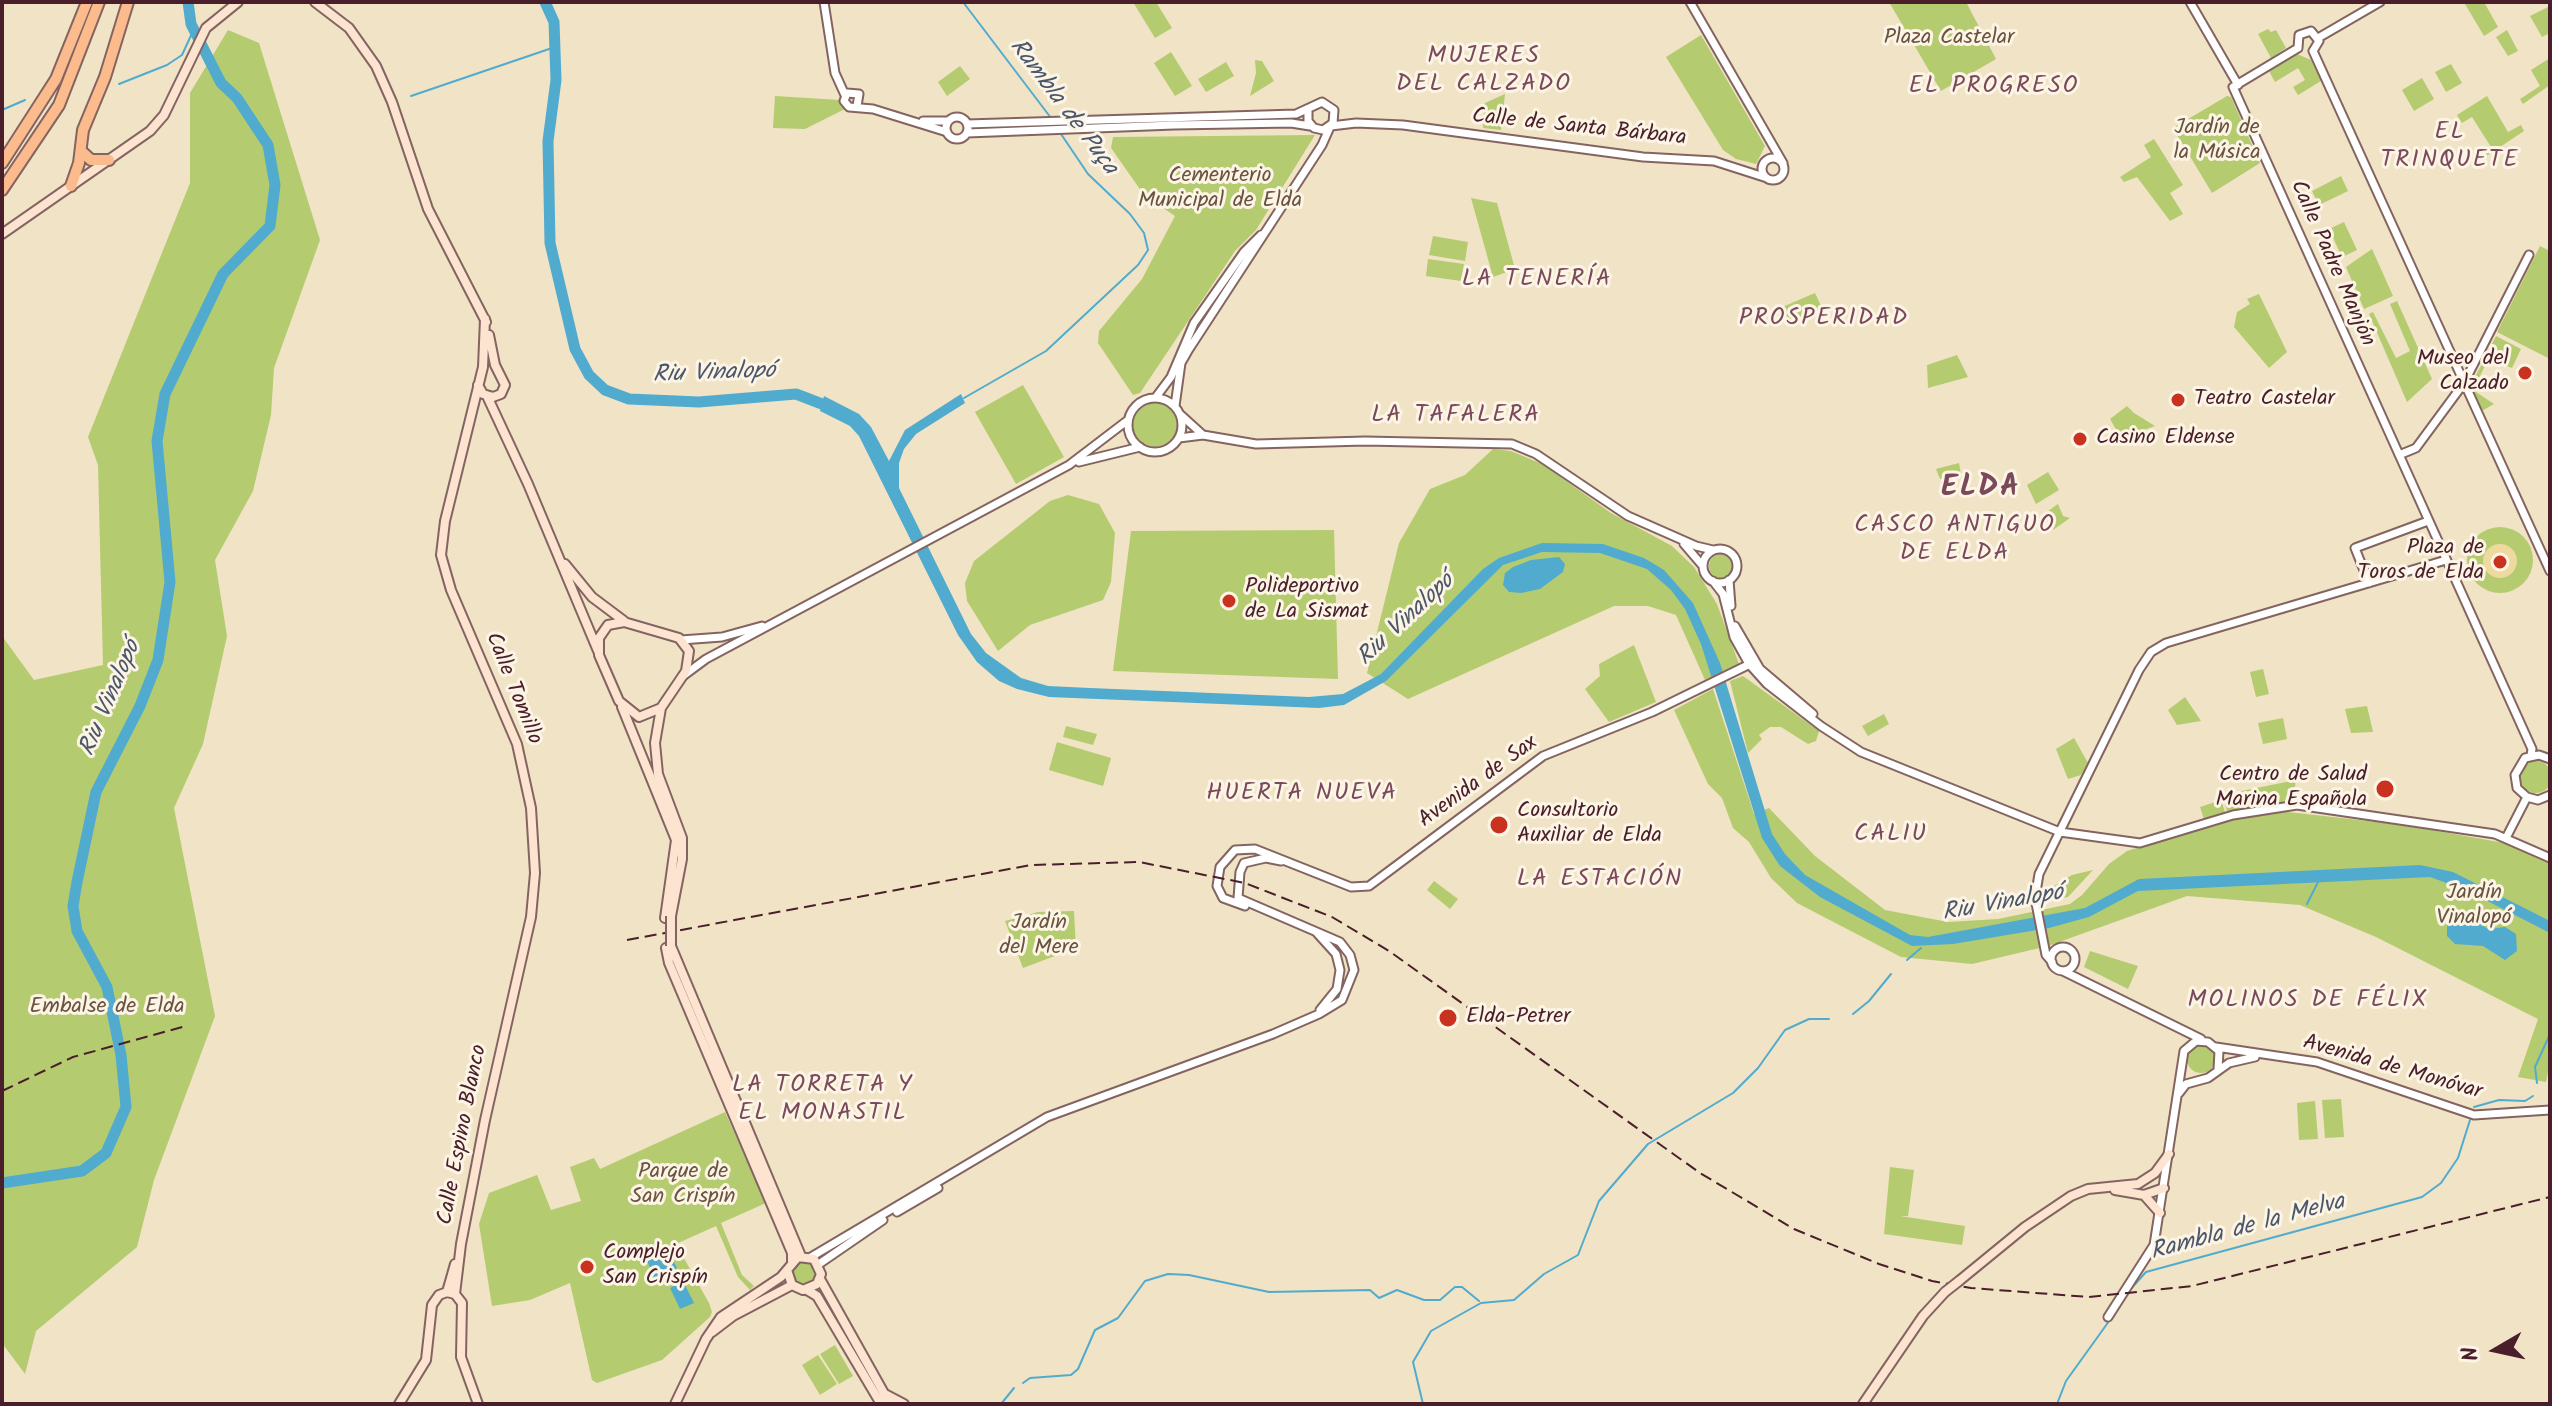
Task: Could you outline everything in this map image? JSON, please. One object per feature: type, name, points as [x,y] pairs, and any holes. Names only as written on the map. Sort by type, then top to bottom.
[{"type":"highway","points":[[2,163],[56,79],[87,2]]},
{"type":"highway","points":[[2,190],[59,105],[99,2]]},
{"type":"highway","points":[[71,186],[81,151],[83,130],[105,77],[128,2]]},
{"type":"highway","points":[[81,151],[91,160],[109,160]]},
{"type":"main road","points":[[2,234],[155,126],[169,106],[206,28],[238,2]]},
{"type":"main road","points":[[315,2],[349,28],[376,66],[392,102],[428,209],[485,319],[498,371],[505,381],[498,396],[501,422]]},
{"type":"main road","points":[[485,319],[478,384],[501,422],[599,655],[660,789],[676,840],[668,950],[801,1258],[819,1264],[820,1279],[881,1404]]},
{"type":"main road","points":[[481,374],[487,370],[498,371]]},
{"type":"main road","name":"Calle Tomillo","points":[[478,384],[445,521],[441,555],[451,590],[517,744],[534,834],[531,917],[503,1033]]},
{"type":"main road","points":[[486,396],[498,396]]},
{"type":"main road","name":"Calle Tomillo","points":[[472,411],[486,396]]},
{"type":"main road","points":[[550,538],[580,584],[624,622],[681,640],[689,656],[683,676],[661,708],[656,752],[660,789]]},
{"type":"main road","points":[[599,655],[599,638],[604,628],[624,622]]},
{"type":"main road","points":[[619,701],[639,717],[661,708]]},
{"type":"main road","name":"Calle Espino Blanco","points":[[451,1293],[503,1033]]},
{"type":"main road","points":[[1863,1404],[1923,1316],[1945,1292],[2025,1227],[2071,1196],[2088,1189],[2132,1186],[2148,1180],[2169,1154]]},
{"type":"main road","points":[[2148,1180],[2164,1188]]},
{"type":"main road","points":[[2111,1189],[2144,1195],[2164,1188]]},
{"type":"main road","points":[[2144,1195],[2160,1213]]},
{"type":"main road","points":[[675,1404],[708,1335],[721,1317],[801,1258]]},
{"type":"main road","points":[[787,1270],[792,1285]]},
{"type":"main road","points":[[807,1290],[820,1279]]},
{"type":"main road","points":[[708,1335],[733,1316],[792,1285],[807,1290],[817,1296],[878,1397],[890,1404]]},
{"type":"main road","points":[[399,1404],[426,1360],[432,1305],[439,1295],[451,1293],[462,1303],[461,1357],[478,1404]]},
{"type":"main road","points":[[878,1397],[904,1404]]},
{"type":"street","points":[[824,2],[837,79],[847,93],[846,106],[859,103],[918,121],[947,132],[956,139],[967,128],[1045,121],[1065,126],[1291,123],[1313,128],[1331,127]]},
{"type":"street","points":[[1690,2],[1783,163],[1780,178],[1767,178],[1770,143]]},
{"type":"street","name":"Calle Padre Manjón","points":[[2190,2],[2235,86],[2532,749],[2531,755]]},
{"type":"street","points":[[2380,2],[2318,38],[2313,51],[2550,571]]},
{"type":"street","points":[[2298,48],[2297,38],[2301,32],[2311,31],[2318,38]]},
{"type":"street","points":[[2235,86],[2298,48]]},
{"type":"street","points":[[2298,48],[2306,53],[2313,51]]},
{"type":"street","points":[[847,93],[857,93],[859,103]]},
{"type":"street","points":[[918,121],[948,121],[958,117],[967,128],[1050,130],[1065,126],[1296,114],[1318,102],[1326,102],[1335,116],[1331,127],[1181,363],[1177,410],[1179,438]]},
{"type":"street","points":[[1308,110],[1307,117],[1318,141],[1315,153]]},
{"type":"street","name":"Calle de Santa Bárbara","points":[[1335,116],[1356,123]]},
{"type":"street","points":[[947,132],[948,121]]},
{"type":"street","name":"Calle de Santa Bárbara","points":[[1331,127],[1356,123],[1403,125],[1643,157],[1714,161],[1767,178]]},
{"type":"street","points":[[1749,172],[1776,159],[1783,163]]},
{"type":"street","points":[[683,676],[783,618],[1069,465],[1128,420],[1139,403],[1156,397],[1171,377],[1194,323],[1244,252],[1263,234]]},
{"type":"street","points":[[2399,455],[2416,448],[2464,383],[2529,255]]},
{"type":"street","points":[[1156,397],[1177,410],[1203,435]]},
{"type":"street","points":[[1128,420],[1130,435],[1140,447]]},
{"type":"street","points":[[1069,465],[1140,447],[1159,451],[1179,438],[1203,435],[1256,444],[1380,441],[1512,444],[1536,454],[1628,516],[1680,540],[1713,550],[1728,550],[1736,557],[1738,568],[1729,580],[1735,628],[1751,663]]},
{"type":"street","points":[[2369,583],[2355,548],[2428,521]]},
{"type":"street","points":[[1680,540],[1723,594],[1734,637],[1767,684],[1861,752],[2060,832],[2132,843],[2233,815],[2297,805],[2507,836],[2550,858]]},
{"type":"street","points":[[1703,566],[1706,556],[1713,550]]},
{"type":"street","points":[[2176,1103],[2183,1087],[2212,1076],[2218,1069],[2220,1056],[2216,1047],[2076,979],[2052,962],[2045,949],[2035,898],[2039,874],[2151,652],[2166,643],[2232,626],[2446,560]]},
{"type":"street","points":[[2347,589],[2359,581],[2363,567]]},
{"type":"street","points":[[1713,581],[1729,580]]},
{"type":"street","points":[[681,640],[733,634],[783,618]]},
{"type":"street","name":"Avenida de Sax","points":[[1281,861],[1351,887],[1369,886],[1543,756],[1751,663]]},
{"type":"street","points":[[2549,756],[2531,755],[2520,763],[2515,775],[2517,788],[2527,797],[2538,800],[2550,795]]},
{"type":"street","points":[[2507,836],[2527,797]]},
{"type":"street","points":[[801,1258],[1061,1112],[1309,1019],[1342,1000],[1354,970],[1350,955],[1340,942],[1220,895],[1217,883],[1220,867],[1231,853],[1255,849],[1281,861]]},
{"type":"street","points":[[1255,908],[1238,898],[1243,865],[1255,859],[1281,861]]},
{"type":"street","points":[[1309,1019],[1335,993],[1340,970],[1331,946],[1310,928]]},
{"type":"street","points":[[2045,949],[2071,949],[2075,958],[2071,974],[2076,979]]},
{"type":"street","points":[[2052,962],[2055,950]]},
{"type":"street","points":[[2063,971],[2072,966]]},
{"type":"street","points":[[2108,1317],[2154,1245],[2184,1051],[2177,1027]]},
{"type":"street","points":[[2184,1051],[2192,1043],[2203,1040]]},
{"type":"street","name":"Avenida de Monóvar","points":[[2216,1047],[2317,1062],[2474,1115],[2550,1110]]},
{"type":"street","name":"Avenida de Monóvar","points":[[2218,1069],[2242,1059],[2273,1056]]},
{"type":"street","points":[[2182,1062],[2189,1075],[2198,1079]]},
{"type":"street","points":[[819,1264],[888,1217],[1061,1112]]},
{"type":"green space","points":[[1133,2],[1156,2],[1172,28],[1155,38]]},
{"type":"green space","name":"Plaza Castelar","points":[[1889,2],[1966,2],[1996,59],[1941,91]]},
{"type":"green space","points":[[2484,2],[2498,27],[2484,36],[2465,4]]},
{"type":"green space","points":[[2548,7],[2550,33],[2542,37],[2530,16]]},
{"type":"green space","points":[[2268,29],[2271,32],[2276,30],[2286,48],[2271,58],[2258,34]]},
{"type":"green space","name":"Embalse de Elda","points":[[228,30],[259,43],[320,240],[274,368],[271,415],[253,491],[215,560],[227,636],[203,744],[174,808],[215,1016],[154,1180],[137,1247],[36,1331],[25,1374],[2,1343],[2,636],[34,680],[103,665],[98,465],[88,437],[190,183],[190,93]]},
{"type":"green space","points":[[2507,30],[2518,51],[2508,56],[2496,37]]},
{"type":"green space","points":[[1701,35],[1765,146],[1756,164],[1736,159],[1723,150],[1666,57]]},
{"type":"green space","points":[[1171,52],[1192,86],[1175,96],[1154,63]]},
{"type":"green space","points":[[2297,54],[2311,60],[2321,81],[2298,95],[2293,87],[2305,80],[2298,68],[2275,82],[2269,71]]},
{"type":"green space","points":[[2550,58],[2550,85],[2523,104],[2520,99],[2540,86],[2531,70]]},
{"type":"green space","points":[[1255,60],[1262,61],[1274,81],[1250,96],[1256,73]]},
{"type":"green space","points":[[1226,62],[1234,76],[1206,92],[1198,79]]},
{"type":"green space","points":[[2451,64],[2462,83],[2446,92],[2435,72]]},
{"type":"green space","points":[[960,66],[970,79],[947,96],[938,82]]},
{"type":"green space","points":[[2422,78],[2434,99],[2414,111],[2402,90]]},
{"type":"green space","points":[[1505,94],[1501,130],[1483,128],[1485,103]]},
{"type":"green space","points":[[775,96],[840,100],[845,109],[805,129],[773,128]]},
{"type":"green space","name":"Jardín de la Música","points":[[2227,96],[2231,97],[2260,163],[2212,193],[2173,128]]},
{"type":"green space","points":[[2487,96],[2508,132],[2521,125],[2524,131],[2482,159],[2480,155],[2491,147],[2472,117],[2462,123],[2457,115]]},
{"type":"green space","name":"Cementerio Municipal de Elda","points":[[1315,135],[1256,230],[1235,251],[1140,393],[1133,395],[1098,343],[1099,331],[1142,279],[1175,216],[1144,195],[1111,148],[1113,137]]},
{"type":"green space","points":[[2154,139],[2183,185],[2170,193],[2183,214],[2170,221],[2137,177],[2124,182],[2120,177],[2151,157],[2144,145]]},
{"type":"green space","points":[[2341,176],[2348,191],[2319,205],[2312,191]]},
{"type":"green space","points":[[1471,198],[1497,203],[1515,269],[1493,277]]},
{"type":"green space","points":[[2344,222],[2357,250],[2342,257],[2329,229]]},
{"type":"green space","points":[[1433,236],[1468,242],[1465,261],[1429,255]]},
{"type":"green space","points":[[2540,246],[2550,251],[2550,359],[2497,332]]},
{"type":"green space","points":[[2372,249],[2393,296],[2364,309],[2346,267]]},
{"type":"green space","points":[[1428,259],[1464,264],[1461,281],[1426,276]]},
{"type":"green space","points":[[1815,293],[1822,308],[1786,323],[1780,308]]},
{"type":"green space","points":[[2259,294],[2287,352],[2269,368],[2234,327],[2237,312],[2250,304],[2247,299]]},
{"type":"green space","points":[[2397,301],[2432,379],[2407,402],[2369,314],[2373,312],[2396,358],[2410,351],[2390,304]]},
{"type":"green space","points":[[2496,336],[2521,349],[2512,368],[2485,358]]},
{"type":"green space","points":[[1957,355],[1968,377],[1928,388],[1927,365]]},
{"type":"green space","points":[[2483,362],[2486,364],[2473,390],[2494,404],[2480,412],[2469,388]]},
{"type":"green space","points":[[1023,385],[1064,457],[1016,484],[975,412]]},
{"type":"green space","points":[[1155,403],[1171,409],[1177,425],[1171,441],[1155,447],[1139,441],[1133,425],[1139,409]]},
{"type":"green space","points":[[2127,406],[2155,426],[2121,438],[2110,419]]},
{"type":"green space","points":[[1493,449],[1511,451],[1542,464],[1611,513],[1672,546],[1694,567],[1717,604],[1739,664],[1705,680],[1676,615],[1648,606],[1614,606],[1408,699],[1367,673],[1399,543],[1430,489],[1465,475]]},
{"type":"green space","points":[[1959,463],[1962,480],[1958,474],[1940,479],[1936,469]]},
{"type":"green space","points":[[2048,472],[2059,490],[2036,504],[2027,485]]},
{"type":"green space","points":[[1068,495],[1099,504],[1115,533],[1111,582],[1103,600],[1030,625],[998,651],[967,601],[965,583],[974,561],[1050,501]]},
{"type":"green space","points":[[2058,504],[2063,516],[2070,518],[2053,530],[2044,514]]},
{"type":"green space","name":"Plaza de Toros de Elda","points":[[2500,527],[2523,537],[2533,560],[2523,583],[2500,593],[2477,583],[2467,560],[2477,537]]},
{"type":"green space","name":"Polideportivo de La Sismat","points":[[1334,530],[1338,679],[1113,671],[1131,531]]},
{"type":"green space","points":[[1721,554],[1730,557],[1733,566],[1730,575],[1721,578],[1712,575],[1709,566],[1712,557]]},
{"type":"green space","points":[[1634,645],[1656,702],[1609,722],[1585,689],[1600,676],[1599,664]]},
{"type":"green space","points":[[2263,669],[2269,694],[2256,697],[2250,672]]},
{"type":"green space","points":[[1743,676],[1819,731],[1816,741],[1808,744],[1781,727],[1770,727],[1759,735],[1762,739],[1748,753],[1730,681]]},
{"type":"green space","name":"Jardín Vinalopó","points":[[1713,689],[1754,814],[1769,808],[1815,856],[1885,910],[1948,922],[1998,919],[2070,904],[2109,864],[2127,851],[2234,818],[2279,811],[2404,825],[2510,844],[2550,863],[2550,1062],[2546,1082],[2518,1077],[2538,1019],[2376,937],[2300,905],[2187,896],[2048,946],[1972,964],[1901,957],[1797,903],[1771,878],[1749,842],[1733,828],[1722,798],[1708,784],[1674,710]]},
{"type":"green space","points":[[2185,697],[2201,721],[2177,725],[2168,710]]},
{"type":"green space","points":[[2367,706],[2373,732],[2351,733],[2345,709]]},
{"type":"green space","points":[[1884,714],[1889,724],[1868,736],[1862,726]]},
{"type":"green space","points":[[2283,718],[2287,739],[2263,744],[2258,723]]},
{"type":"green space","points":[[1066,726],[1097,734],[1093,745],[1063,737]]},
{"type":"green space","points":[[2074,738],[2088,763],[2081,775],[2068,779],[2056,749]]},
{"type":"green space","points":[[1057,742],[1111,758],[1103,786],[1049,770]]},
{"type":"green space","points":[[2536,761],[2547,766],[2552,777],[2547,788],[2536,793],[2525,788],[2520,777],[2525,766]]},
{"type":"green space","points":[[2296,780],[2293,800],[2227,811],[2222,795]]},
{"type":"green space","points":[[2221,800],[2225,812],[2204,819],[2200,807]]},
{"type":"green space","points":[[2093,870],[2068,897],[2043,901],[2041,894],[2072,875]]},
{"type":"green space","points":[[1434,881],[1458,899],[1450,909],[1427,890]]},
{"type":"green space","name":"Jardín del Mere","points":[[1074,911],[1076,948],[1023,968],[1005,921],[1038,912]]},
{"type":"green space","points":[[2090,951],[2138,966],[2128,989],[2084,967]]},
{"type":"green space","points":[[2201,1045],[2211,1049],[2215,1059],[2211,1069],[2201,1073],[2191,1069],[2187,1059],[2191,1049]]},
{"type":"green space","points":[[2341,1099],[2344,1137],[2325,1138],[2322,1100]]},
{"type":"green space","points":[[2315,1101],[2318,1139],[2299,1140],[2297,1103]]},
{"type":"green space","name":"Complejo San Crispín","points":[[725,1112],[766,1203],[721,1223],[742,1275],[754,1286],[750,1290],[738,1277],[716,1226],[676,1244],[709,1303],[710,1317],[662,1360],[597,1383],[592,1380],[570,1283],[530,1300],[492,1306],[479,1224],[489,1193],[537,1175],[551,1210],[581,1201],[570,1167],[594,1158],[600,1169]]},
{"type":"green space","points":[[1890,1167],[1914,1170],[1908,1216],[1900,1216],[1965,1226],[1962,1245],[1884,1234]]},
{"type":"green space","points":[[804,1261],[812,1265],[816,1273],[812,1281],[804,1285],[796,1281],[792,1273],[796,1265]]},
{"type":"green space","points":[[835,1345],[853,1376],[839,1384],[820,1354]]},
{"type":"green space","points":[[818,1355],[837,1384],[820,1395],[802,1365]]},
{"type":"sand","points":[[2500,544],[2512,549],[2517,561],[2512,573],[2500,578],[2488,573],[2483,561],[2488,549]]},
{"type":"water","points":[[961,394],[965,403],[916,434],[904,449],[899,463],[899,488],[971,634],[986,653],[1021,678],[1048,686],[1309,697],[1343,694],[1381,674],[1483,569],[1499,558],[1542,543],[1603,544],[1644,558],[1664,570],[1693,603],[1720,663],[1772,834],[1785,854],[1805,875],[1910,935],[1928,937],[2085,908],[2139,879],[2420,865],[2453,872],[2550,921],[2550,933],[2466,890],[2430,877],[2138,891],[2089,917],[2049,928],[1953,944],[1912,946],[1820,897],[1780,866],[1762,838],[1701,644],[1685,609],[1671,590],[1647,569],[1600,553],[1542,552],[1503,565],[1386,681],[1344,705],[1319,708],[1049,697],[1017,689],[999,681],[977,662],[958,635],[859,436],[850,426],[820,411],[824,396],[859,414],[871,427],[889,461],[905,430]]},
{"type":"water","points":[[1559,557],[1565,564],[1563,572],[1540,589],[1509,592],[1503,585],[1505,573],[1513,567],[1531,560]]},
{"type":"water","points":[[2462,912],[2488,929],[2505,927],[2516,934],[2517,951],[2505,960],[2483,946],[2455,944],[2447,936],[2447,921],[2454,914]]},
{"type":"water","points":[[668,1250],[677,1268],[655,1279],[647,1261]]},
{"type":"water","points":[[683,1281],[694,1303],[680,1309],[670,1288]]},
{"type":"waterway","name":"Riu Vinalopó","points":[[2,1183],[82,1171],[106,1153],[126,1107],[121,1055],[107,987],[77,931],[73,906],[96,792],[140,706],[158,660],[170,582],[157,441],[165,394],[223,274],[270,226],[275,185],[268,145],[237,98],[221,83],[191,24],[188,2]]},
{"type":"waterway","name":"Riu Vinalopó","points":[[545,2],[554,22],[556,80],[548,141],[550,243],[575,349],[589,375],[605,390],[629,399],[699,402],[796,394],[835,409]]},
{"type":"waterway","name":"Rambla de Puça","points":[[963,2],[1051,118]]},
{"type":"waterway","points":[[119,84],[167,65],[182,55],[194,29]]},
{"type":"waterway","points":[[411,96],[555,47]]},
{"type":"waterway","points":[[2,110],[25,100]]},
{"type":"waterway","name":"Rambla de Puça","points":[[964,398],[1046,351],[1138,265],[1148,250],[1144,233],[1130,214],[1088,174],[1061,134]]},
{"type":"waterway","points":[[2307,904],[2319,880]]},
{"type":"waterway","points":[[1907,960],[1921,948]]},
{"type":"waterway","points":[[1853,1014],[1869,1001],[1891,974]]},
{"type":"waterway","points":[[1423,1404],[1413,1362],[1431,1331],[1481,1303],[1514,1300],[1544,1274],[1578,1255],[1599,1201],[1648,1144],[1733,1093],[1758,1068],[1785,1030],[1809,1019],[1829,1019]]},
{"type":"waterway","name":"Rambla de la Melva","points":[[2537,1083],[2535,1067],[2550,1034]]},
{"type":"waterway","points":[[2474,1107],[2499,1100],[2525,1101],[2533,1096]]},
{"type":"waterway","name":"Rambla de la Melva","points":[[2128,1292],[2146,1272],[2422,1197],[2441,1183],[2458,1158],[2470,1120]]},
{"type":"waterway","points":[[1023,1383],[1030,1378],[1071,1375],[1078,1369],[1095,1330],[1118,1318],[1145,1281],[1168,1274],[1189,1275],[1269,1292],[1370,1290],[1379,1298],[1397,1290],[1424,1300],[1440,1300],[1455,1287],[1462,1287],[1479,1301]]},
{"type":"waterway","name":"Rambla de la Melva","points":[[2057,1404],[2066,1381],[2112,1317]]},
{"type":"waterway","points":[[1001,1404],[1014,1388]]},
{"type":"railway","points":[[627,940],[1031,865],[1139,862],[1245,883],[1332,917],[1389,951],[1700,1173],[1794,1229],[1879,1264],[1932,1281],[1971,1288],[2089,1297],[2192,1286],[2550,1197]]},
{"type":"railway","points":[[2,1091],[73,1057],[186,1026]]},
{"type":"place","name":"Museo del Calzado","points":[[2525,373]]},
{"type":"place","name":"Teatro Castelar","points":[[2178,400]]},
{"type":"place","name":"Casino Eldense","points":[[2080,439]]},
{"type":"place","name":"Plaza de Toros de Elda","points":[[2500,562]]},
{"type":"place","name":"Polideportivo de La Sismat","points":[[1229,601]]},
{"type":"place","name":"Centro de Salud Marina Española","points":[[2385,789]]},
{"type":"place","name":"Consultorio Auxiliar de Elda","points":[[1499,825]]},
{"type":"place","name":"Elda-Petrer","points":[[1448,1018]]},
{"type":"place","name":"Complejo San Crispín","points":[[587,1267]]},
{"type":"district","name":"MUJERES DEL CALZADO","points":[[1484,72]]},
{"type":"district","name":"EL PROGRESO","points":[[1994,88]]},
{"type":"district","name":"EL TRINQUETE","points":[[2450,148]]},
{"type":"district","name":"LA TENERÍA","points":[[1537,281]]},
{"type":"district","name":"PROSPERIDAD","points":[[1824,320]]},
{"type":"district","name":"LA TAFALERA","points":[[1456,417]]},
{"type":"district","name":"ELDA","points":[[1981,490]]},
{"type":"district","name":"CASCO ANTIGUO DE ELDA","points":[[1955,541]]},
{"type":"district","name":"HUERTA NUEVA","points":[[1302,795]]},
{"type":"district","name":"CALIU","points":[[1891,836]]},
{"type":"district","name":"LA ESTACIÓN","points":[[1600,881]]},
{"type":"district","name":"MOLINOS DE FÉLIX","points":[[2308,1002]]},
{"type":"district","name":"LA TORRETA Y EL MONASTIL","points":[[823,1101]]},
{"type":"park label","name":"Parque de San Crispín","points":[[683,1186]]}]
